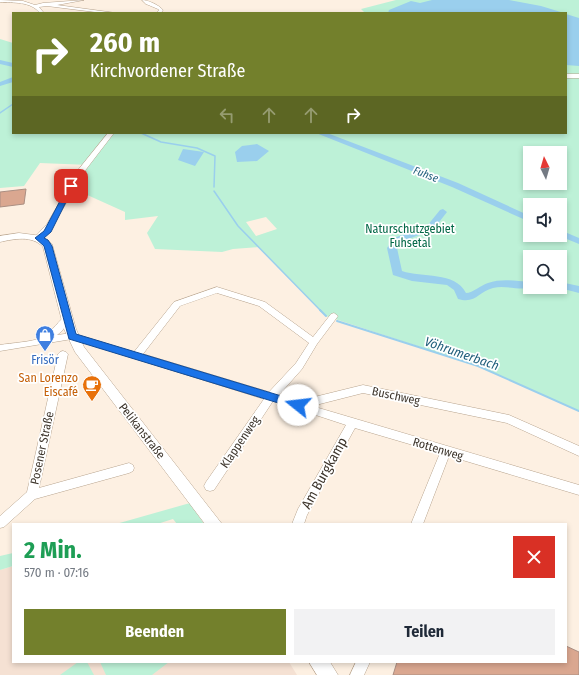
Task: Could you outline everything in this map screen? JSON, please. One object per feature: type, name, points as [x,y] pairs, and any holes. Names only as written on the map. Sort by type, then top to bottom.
[{"type":"main road","points":[[0,239],[17,237],[38,238]]},
{"type":"main road","name":"Pelikanstraße","points":[[38,238],[46,242],[48,246],[72,336],[87,361],[213,523]]},
{"type":"main road","points":[[319,663],[329,675]]},
{"type":"street","points":[[0,1],[36,6],[53,1],[82,0]]},
{"type":"street","points":[[144,0],[147,3],[160,8],[161,10],[159,12]]},
{"type":"street","points":[[43,4],[106,12]]},
{"type":"street","points":[[36,6],[41,12]]},
{"type":"street","points":[[567,76],[579,76]]},
{"type":"street","points":[[38,238],[47,232],[64,198],[82,168],[110,134]]},
{"type":"street","points":[[136,356],[177,304],[217,290],[262,304],[314,342]]},
{"type":"street","name":"Klappenweg","points":[[210,486],[271,397],[299,366],[314,342],[334,316]]},
{"type":"street","points":[[46,339],[59,329],[67,318]]},
{"type":"street","points":[[0,348],[46,339],[72,336],[298,405]]},
{"type":"street","name":"Posener Straße","points":[[32,495],[63,354]]},
{"type":"street","name":"Buschweg","points":[[298,405],[363,389],[509,419],[579,451]]},
{"type":"street","name":"Rottenweg","points":[[298,405],[353,423],[579,490]]},
{"type":"street","name":"Am Burgkamp","points":[[298,523],[302,513],[353,423]]},
{"type":"street","points":[[417,523],[446,451]]},
{"type":"street","name":"Posener Straße","points":[[0,523],[32,495],[129,468]]},
{"type":"street","points":[[357,675],[363,663]]},
{"type":"shaded area","points":[[12,566],[12,663],[290,663],[297,675],[0,675],[0,570]]},
{"type":"green space","name":"Naturschutzgebiet Fuhsetal","points":[[396,0],[579,0],[579,411],[478,366],[326,316],[259,247],[233,249],[222,252],[155,249],[147,233],[158,216],[125,220],[125,212],[74,189],[89,165],[40,163],[24,186],[0,188],[0,39],[12,43],[12,134],[567,134],[567,12],[364,12],[361,9]],"holes":[[[266,217],[277,229],[256,236],[246,222]]]},
{"type":"green space","points":[[190,503],[203,523],[176,523],[173,519],[160,523],[120,523]]},
{"type":"green space","points":[[12,553],[12,566],[0,570],[0,556]]},
{"type":"green space","points":[[77,663],[88,663],[94,675],[60,675]]},
{"type":"green space","points":[[100,663],[168,663],[152,675],[106,675]]},
{"type":"water","points":[[432,0],[509,0],[541,6],[561,12],[388,12],[389,10],[411,1],[420,3]]},
{"type":"water","points":[[567,14],[579,18],[579,66],[567,65]]},
{"type":"water","points":[[257,144],[269,151],[257,161],[237,162],[235,152],[242,146]]},
{"type":"water","points":[[183,149],[204,152],[195,166],[178,160]]},
{"type":"building","points":[[26,189],[24,204],[0,207],[0,192]]},
{"type":"building","points":[[567,646],[579,652],[579,675],[393,675],[397,663],[567,663]]},
{"type":"waterway","name":"Fuhse","points":[[0,62],[12,65]]},
{"type":"waterway","points":[[0,84],[12,80]]},
{"type":"waterway","points":[[0,113],[12,105]]},
{"type":"waterway","name":"Vöhrumerbach","points":[[143,134],[161,142],[197,148],[215,156],[214,187]]},
{"type":"waterway","name":"Fuhse","points":[[323,134],[455,185],[523,216]]},
{"type":"waterway","name":"Vöhrumerbach","points":[[214,191],[238,226],[321,311]]},
{"type":"waterway","points":[[443,212],[430,228],[397,240],[392,248],[397,273],[412,278],[450,282],[458,288],[462,297],[471,297],[479,291],[492,285],[523,285]]},
{"type":"waterway","name":"Fuhse","points":[[567,236],[579,241]]},
{"type":"waterway","points":[[567,286],[579,290]]},
{"type":"waterway","name":"Vöhrumerbach","points":[[321,311],[326,316]]},
{"type":"waterway","name":"Vöhrumerbach","points":[[337,321],[478,366],[579,411]]},
{"type":"place","name":"Frisör","points":[[45,352]]},
{"type":"place","name":"San Lorenzo Eiscafé","points":[[92,402]]},
{"type":"route","points":[[71,186],[47,232],[38,238],[46,242],[48,246],[72,336],[298,405]]}]
